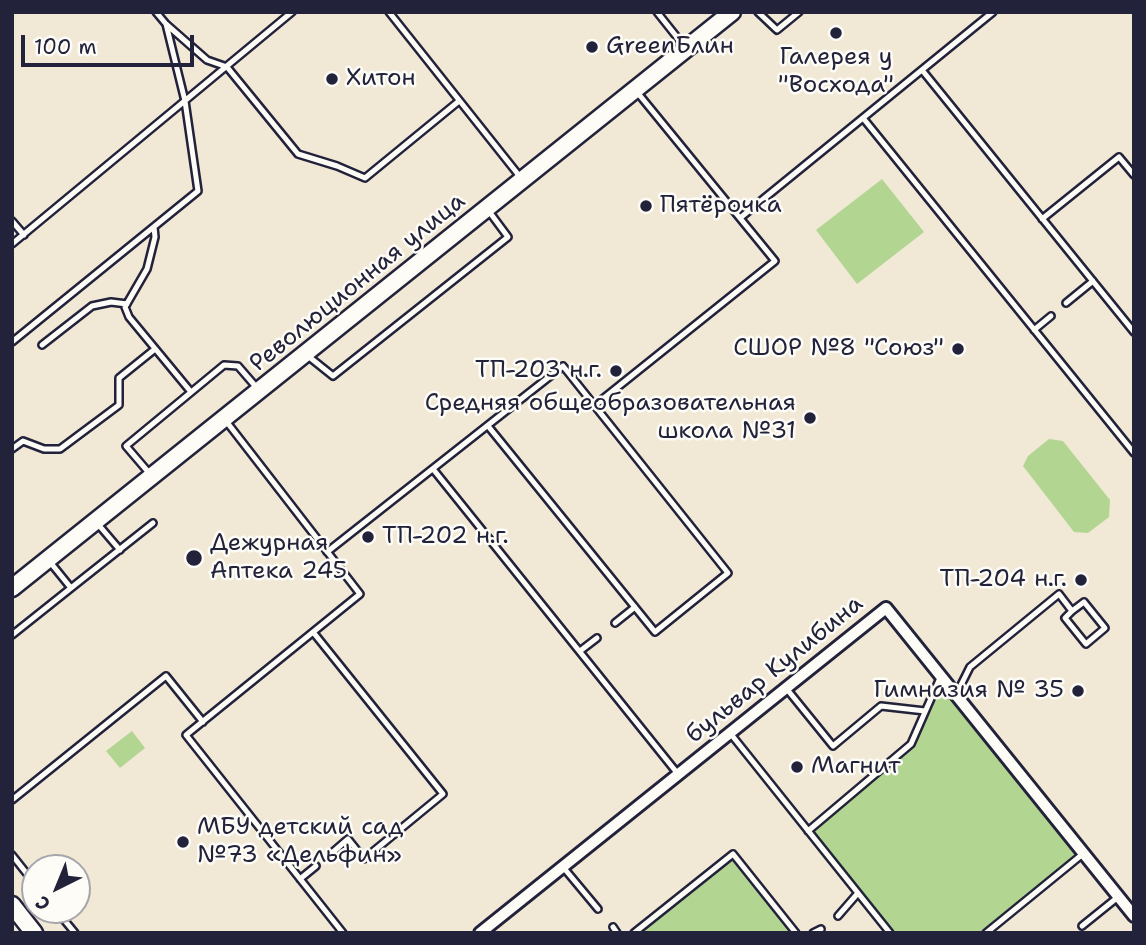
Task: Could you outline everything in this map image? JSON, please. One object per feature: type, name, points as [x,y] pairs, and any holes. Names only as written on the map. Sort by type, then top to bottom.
[{"type":"main road","name":"Революционная улица","points":[[12,588],[732,12]]},
{"type":"street","name":"бульвар Кулибина","points":[[480,933],[886,608],[1134,916]]},
{"type":"lane","points":[[156,12],[207,60],[227,67],[298,154],[365,178],[458,101]]},
{"type":"lane","points":[[12,244],[292,12]]},
{"type":"lane","points":[[389,12],[523,181]]},
{"type":"lane","points":[[657,12],[686,48]]},
{"type":"lane","points":[[758,12],[777,30],[799,12]]},
{"type":"lane","points":[[740,218],[993,12]]},
{"type":"lane","points":[[12,342],[198,191],[185,101],[166,24]]},
{"type":"lane","points":[[922,70],[1134,332]]},
{"type":"lane","points":[[594,406],[775,261],[635,90]]},
{"type":"lane","points":[[863,118],[1134,453]]},
{"type":"lane","points":[[1042,219],[1119,156],[1134,175]]},
{"type":"lane","points":[[306,354],[333,376],[508,237],[487,209]]},
{"type":"lane","points":[[12,221],[24,235]]},
{"type":"lane","points":[[154,227],[155,237],[147,269],[125,307],[129,317],[191,392]]},
{"type":"lane","points":[[1066,303],[1093,281]]},
{"type":"lane","points":[[42,345],[92,306],[111,302],[127,304]]},
{"type":"lane","points":[[1034,330],[1051,316]]},
{"type":"lane","points":[[12,449],[23,441],[44,449],[60,449],[119,405],[119,378],[155,349]]},
{"type":"lane","points":[[152,477],[126,446],[224,365],[238,366],[259,391]]},
{"type":"lane","points":[[327,552],[563,366],[728,573],[656,632],[488,426]]},
{"type":"lane","points":[[224,419],[360,594],[186,735],[343,933]]},
{"type":"lane","points":[[433,469],[678,774]]},
{"type":"lane","points":[[96,521],[120,550]]},
{"type":"lane","points":[[12,635],[153,523]]},
{"type":"lane","points":[[48,559],[71,588]]},
{"type":"lane","points":[[956,695],[970,667],[1059,594],[1072,611]]},
{"type":"lane","points":[[1084,602],[1105,628],[1086,643],[1065,618],[1072,611],[1084,602]]},
{"type":"lane","points":[[615,623],[635,607]]},
{"type":"lane","points":[[313,632],[443,794],[365,859],[348,839],[333,852]]},
{"type":"lane","points":[[580,651],[597,638]]},
{"type":"lane","points":[[12,800],[166,676],[202,722]]},
{"type":"lane","points":[[808,831],[911,744],[941,677]]},
{"type":"lane","points":[[786,688],[833,746],[881,706],[925,711]]},
{"type":"lane","points":[[730,733],[890,933]]},
{"type":"lane","points":[[986,933],[1084,853]]},
{"type":"lane","points":[[634,933],[733,854],[796,933]]},
{"type":"lane","points":[[300,878],[316,866]]},
{"type":"lane","points":[[563,866],[598,909]]},
{"type":"lane","points":[[838,916],[858,892]]},
{"type":"lane","points":[[1082,926],[1118,897]]},
{"type":"lane","points":[[813,933],[821,929]]},
{"type":"green space","points":[[882,179],[924,232],[857,284],[816,230]]},
{"type":"green space","points":[[1049,439],[1063,441],[1110,500],[1109,517],[1088,533],[1074,532],[1023,466],[1028,456]]},
{"type":"green space","points":[[941,679],[1082,853],[983,933],[892,933],[811,831],[912,745]]},
{"type":"green space","points":[[132,731],[145,748],[120,768],[106,751]]},
{"type":"green space","points":[[733,858],[792,933],[640,933]]},
{"type":"place","name":"Галерея у \"Восхода\"","points":[[836,33]]},
{"type":"place","name":"GreenБлин","points":[[592,47]]},
{"type":"place","name":"Хитон","points":[[332,79]]},
{"type":"place","name":"Пятёрочка","points":[[646,206]]},
{"type":"place","name":"СШОР №8 \"Союз\"","points":[[958,349]]},
{"type":"place","name":"ТП-203 н.г.","points":[[616,371]]},
{"type":"place","name":"Средняя общеобразовательная школа №31","points":[[810,418]]},
{"type":"place","name":"ТП-202 н.г.","points":[[368,537]]},
{"type":"place","name":"Дежурная Аптека 245","points":[[194,558]]},
{"type":"place","name":"ТП-204 н.г.","points":[[1081,580]]},
{"type":"place","name":"Гимназия № 35","points":[[1078,691]]},
{"type":"place","name":"Магнит","points":[[797,767]]},
{"type":"place","name":"МБУ детский сад №73 «Дельфин»","points":[[183,842]]}]
